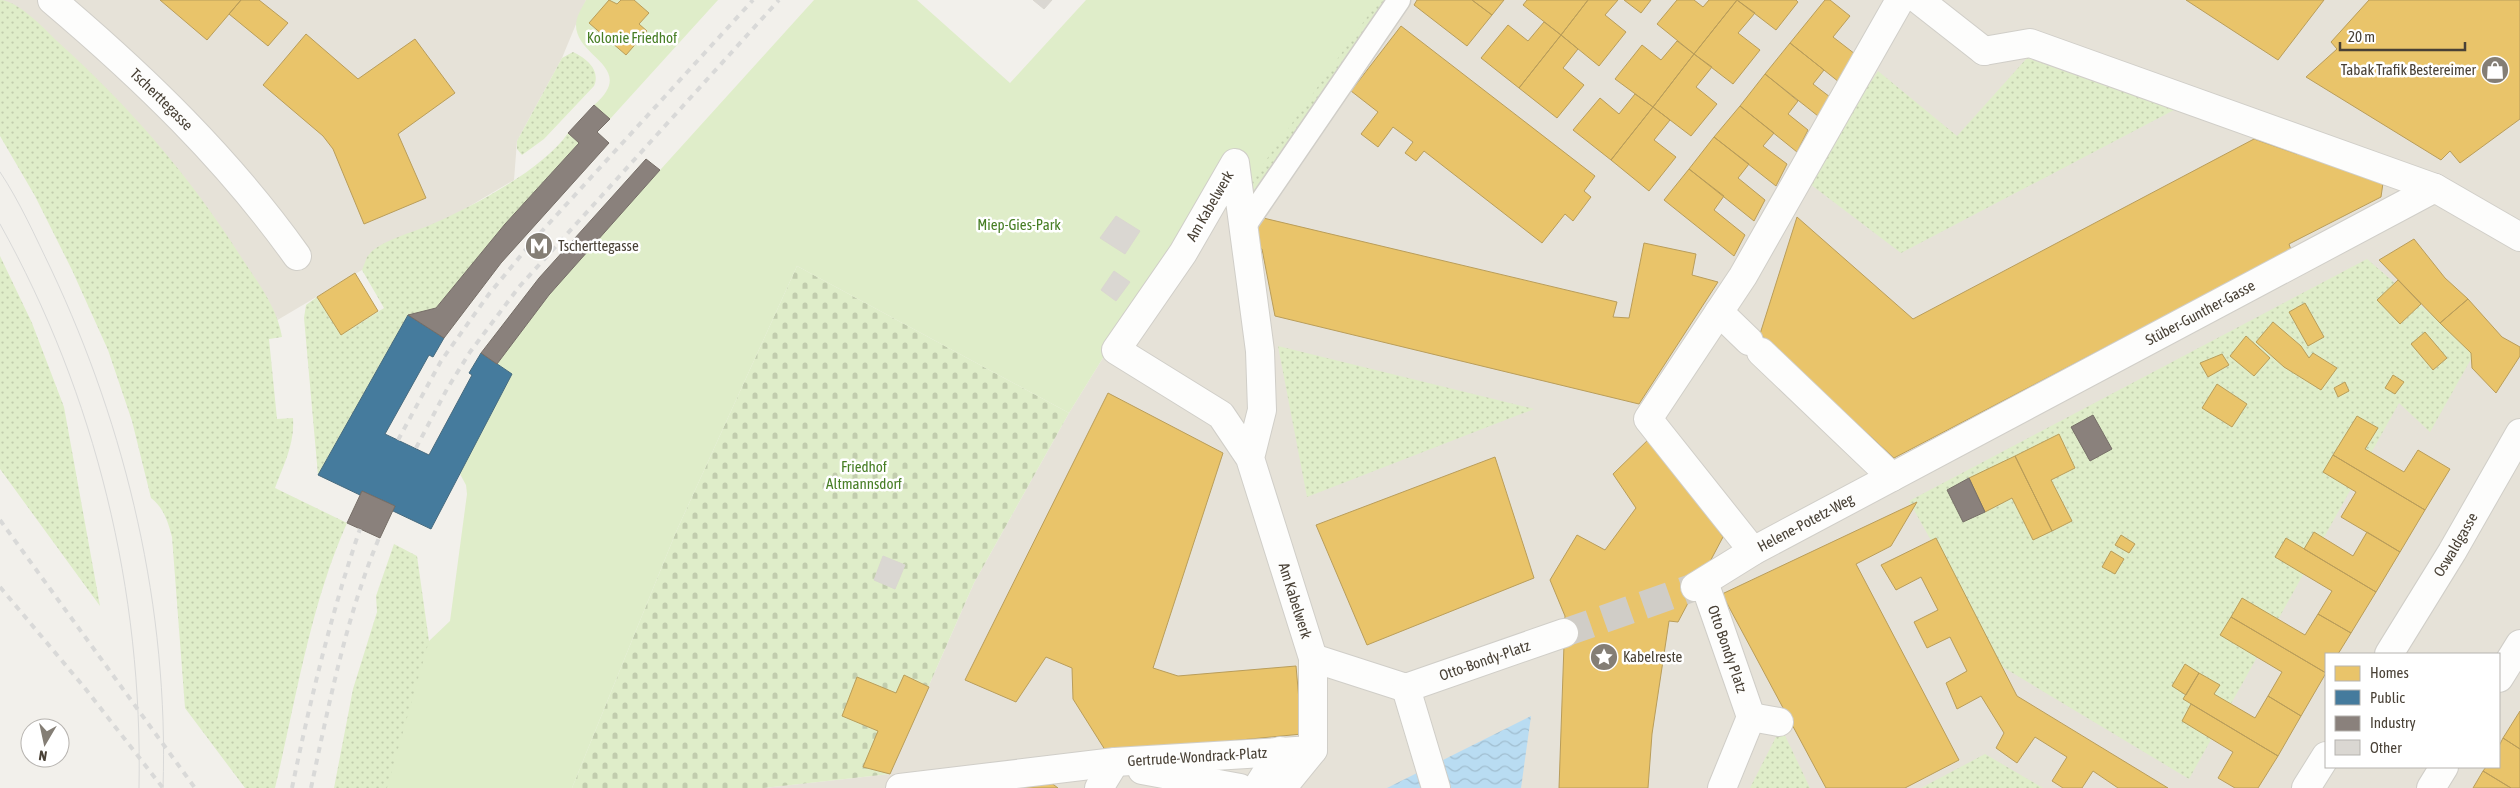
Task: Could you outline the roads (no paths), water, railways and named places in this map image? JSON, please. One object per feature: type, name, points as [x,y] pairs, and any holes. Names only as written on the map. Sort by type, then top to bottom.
[{"type":"street","name":"Tscherttegasse","points":[[52,0],[129,68],[204,143],[246,190],[297,256]]},
{"type":"street","points":[[1892,477],[1719,312],[1743,276],[1900,0]]},
{"type":"street","points":[[1919,0],[1984,51],[2030,43],[2435,188],[2516,226]]},
{"type":"street","name":"Am Kabelwerk","points":[[1250,458],[1262,410],[1260,351],[1235,163],[1183,253],[1116,350],[1221,414],[1250,458],[1313,658]]},
{"type":"street","name":"Stüber-Gunther-Gasse","points":[[1892,477],[2435,188]]},
{"type":"street","name":"Helene-Potetz-Weg","points":[[1719,312],[1648,419],[1753,551],[1892,477]]},
{"type":"street","name":"Oswaldgasse","points":[[2390,653],[2452,552],[2520,434]]},
{"type":"street","name":"Otto Bondy Platz","points":[[1751,717],[1703,582],[1753,551]]},
{"type":"street","name":"Otto-Bondy-Platz","points":[[1406,688],[1564,633]]},
{"type":"street","points":[[2500,676],[2520,644]]},
{"type":"street","points":[[1282,788],[1313,750],[1313,658],[1406,688],[1436,788]]},
{"type":"street","points":[[1722,788],[1751,717],[1780,722]]},
{"type":"street","name":"Gertrude-Wondrack-Platz","points":[[1107,769],[1280,751],[1313,750]]},
{"type":"street","name":"Gertrude-Wondrack-Platz","points":[[1257,788],[1280,751]]},
{"type":"street","points":[[2306,788],[2325,758]]},
{"type":"street","points":[[2431,788],[2443,768]]},
{"type":"street","points":[[900,788],[1107,769]]},
{"type":"street","name":"Gertrude-Wondrack-Platz","points":[[1107,769],[1240,788]]},
{"type":"lane","points":[[1244,227],[1399,0]]},
{"type":"water","points":[[1531,716],[1521,788],[1387,788]]},
{"type":"tunnel","points":[[1564,633],[1695,587]]},
{"type":"tram line","points":[[0,172],[33,232],[78,330],[101,393],[121,457],[138,522],[159,654],[163,721],[163,788]]},
{"type":"tram line","points":[[0,224],[34,290],[63,357],[87,426],[107,497],[122,568],[132,641],[138,714],[139,788]]},
{"type":"railway","points":[[398,440],[441,361],[489,294],[532,242],[753,0]]},
{"type":"railway","points":[[416,448],[447,389],[470,352],[519,287],[779,0]]},
{"type":"railway","points":[[0,520],[195,788]]},
{"type":"railway","points":[[292,788],[322,658],[360,529]]},
{"type":"railway","points":[[311,788],[348,630],[367,568],[379,538]]},
{"type":"railway","points":[[0,587],[84,687],[163,788]]},
{"type":"place","name":"Tabak Trafik Bestereimer","points":[[2495,70]]},
{"type":"place","name":"Tscherttegasse","points":[[539,246]]},
{"type":"place","name":"Kabelreste","points":[[1604,657]]},
{"type":"park label","name":"Kolonie Friedhof","points":[[632,38]]},
{"type":"park label","name":"Miep-Gies-Park","points":[[1019,225]]},
{"type":"park label","name":"Friedhof Altmannsdorf","points":[[864,476]]}]
